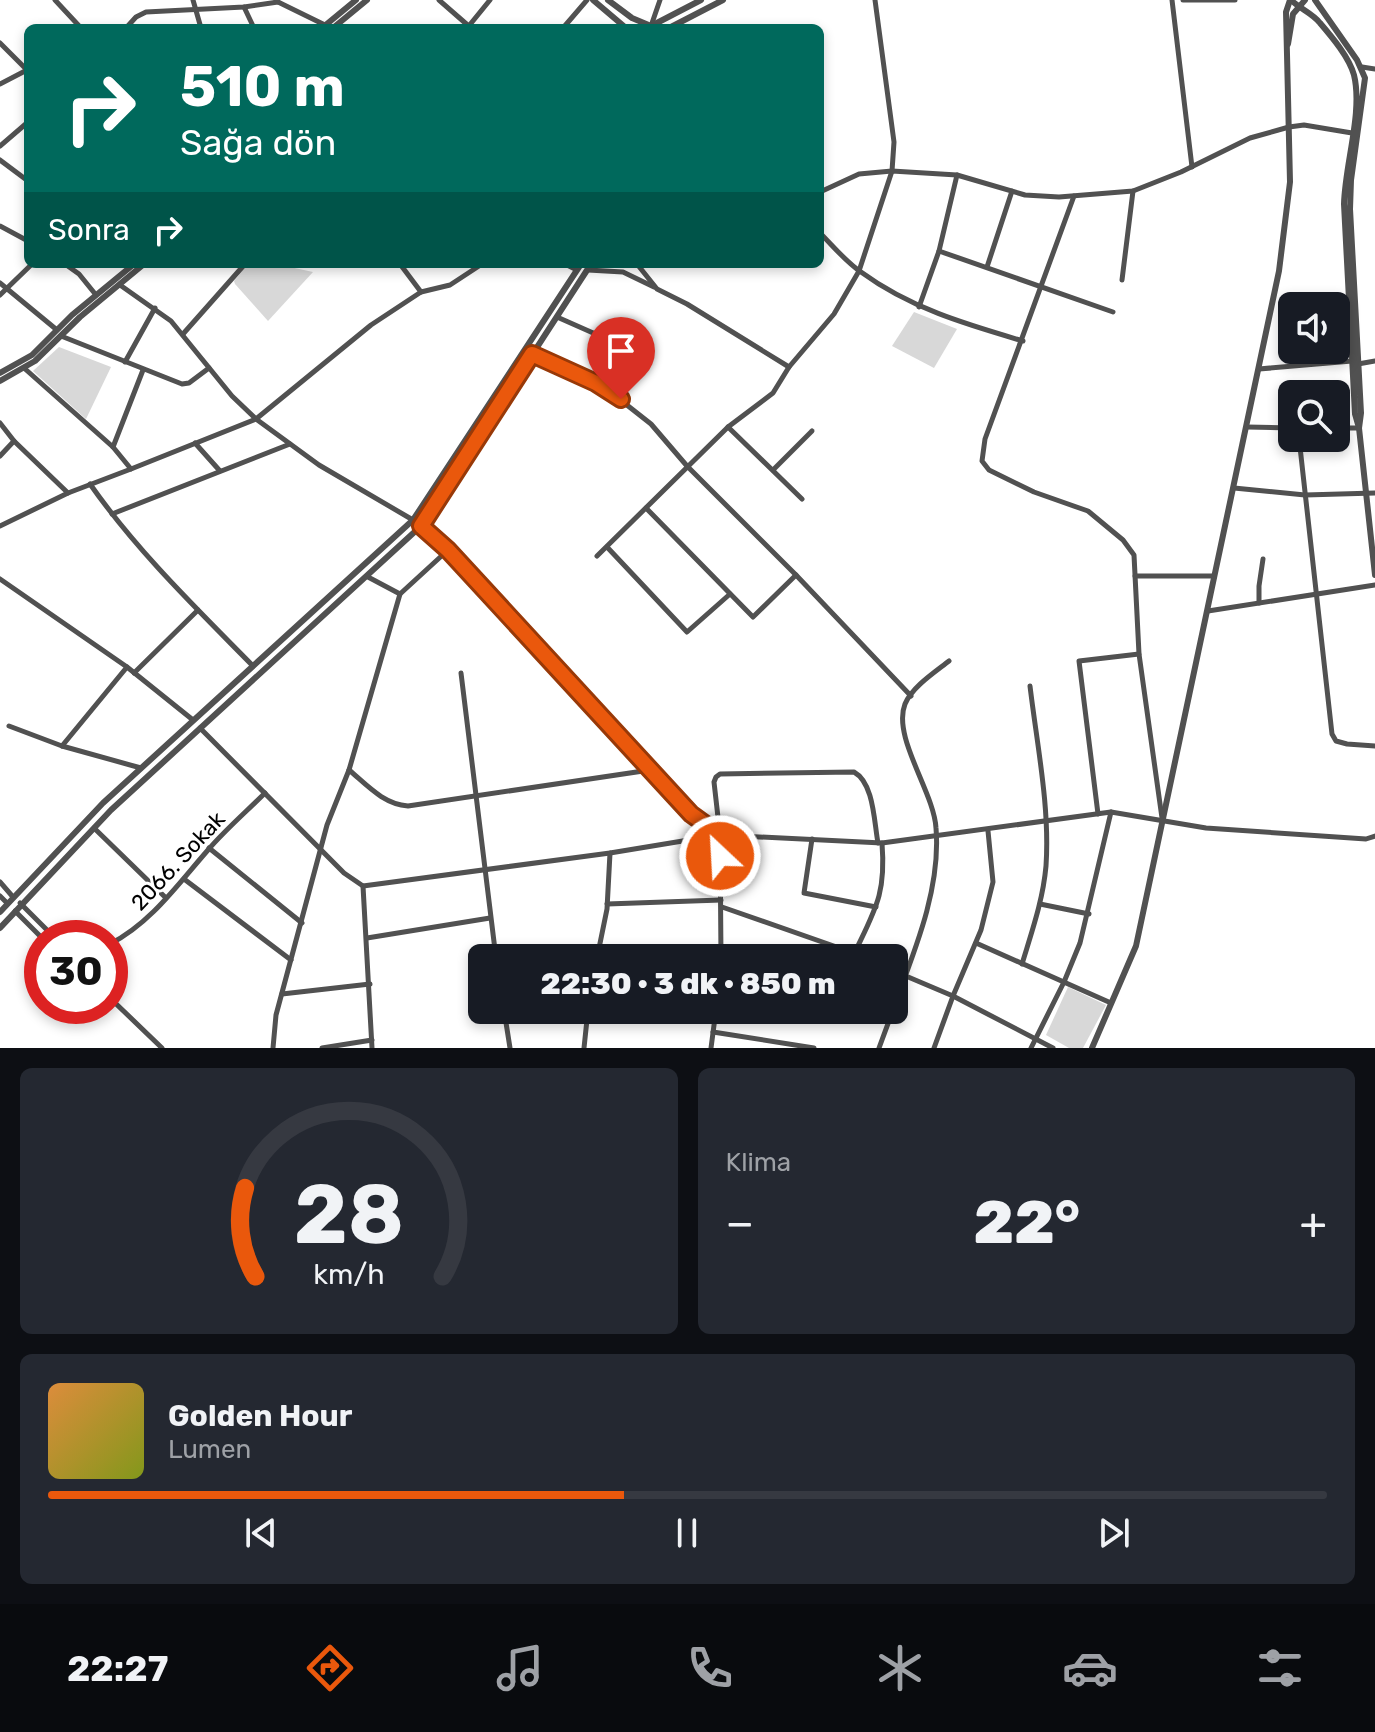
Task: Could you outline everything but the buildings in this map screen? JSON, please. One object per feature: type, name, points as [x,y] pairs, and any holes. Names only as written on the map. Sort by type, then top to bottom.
[{"type":"street","points":[[55,0],[77,24]]},
{"type":"street","points":[[193,0],[200,24]]},
{"type":"street","points":[[224,0],[224,8]]},
{"type":"street","points":[[330,24],[356,0]]},
{"type":"street","points":[[331,24],[367,0]]},
{"type":"street","points":[[439,0],[466,24]]},
{"type":"street","points":[[471,24],[490,0]]},
{"type":"street","points":[[566,24],[587,0]]},
{"type":"street","points":[[593,0],[621,24]]},
{"type":"street","points":[[603,8],[608,0],[644,24]]},
{"type":"street","points":[[651,24],[660,0]]},
{"type":"street","points":[[656,24],[701,0]]},
{"type":"street","points":[[677,24],[723,0]]},
{"type":"street","points":[[597,556],[728,427],[773,393],[789,367],[834,314],[859,271],[892,171],[894,142],[875,0]]},
{"type":"street","points":[[1172,0],[1192,167]]},
{"type":"street","points":[[1183,0],[1235,0]]},
{"type":"street","points":[[1092,1048],[1136,946],[1279,271],[1290,182],[1286,12],[1291,0],[1319,22],[1351,67],[1356,88],[1344,179],[1355,362]]},
{"type":"street","points":[[1288,44],[1293,14],[1305,0]]},
{"type":"street","points":[[1315,0],[1362,67],[1365,89],[1351,180],[1350,209],[1355,414],[1375,575]]},
{"type":"street","points":[[130,24],[146,12],[244,7],[277,1],[321,24]]},
{"type":"street","points":[[244,7],[252,24]]},
{"type":"street","points":[[0,43],[24,67]]},
{"type":"street","points":[[1362,67],[1375,69]]},
{"type":"street","points":[[0,84],[24,73]]},
{"type":"street","points":[[0,146],[24,125]]},
{"type":"street","points":[[824,190],[859,174],[892,171],[957,175],[1025,195],[1074,196],[1133,191],[1192,167],[1250,138],[1289,127],[1304,125],[1352,133]]},
{"type":"street","points":[[0,160],[24,178]]},
{"type":"street","points":[[919,307],[939,251],[957,175]]},
{"type":"street","points":[[987,267],[1012,191]]},
{"type":"street","points":[[1122,280],[1133,191]]},
{"type":"street","points":[[1074,196],[985,439],[982,461],[989,470],[1034,492],[1088,511],[1123,540],[1134,555],[1139,654],[1162,823]]},
{"type":"street","points":[[0,226],[24,239]]},
{"type":"street","points":[[824,237],[859,271],[919,307],[949,320],[1023,341]]},
{"type":"street","points":[[939,251],[1113,312]]},
{"type":"street","points":[[0,295],[28,268]]},
{"type":"street","points":[[71,268],[96,295]]},
{"type":"street","points":[[0,381],[44,354],[59,333],[96,295],[117,284],[131,268]]},
{"type":"street","points":[[0,373],[32,355],[139,268]]},
{"type":"street","points":[[183,334],[241,268]]},
{"type":"street","points":[[403,268],[421,292]]},
{"type":"street","points":[[0,526],[68,493],[256,419],[349,341],[421,292],[450,285],[476,268]]},
{"type":"street","points":[[0,928],[93,827],[421,526],[557,317],[583,268]]},
{"type":"street","points":[[0,912],[103,803],[413,520],[583,268]]},
{"type":"street","points":[[592,268],[623,272],[687,304],[789,367]]},
{"type":"street","points":[[640,268],[657,289]]},
{"type":"street","points":[[0,283],[59,333],[143,370],[182,384],[189,383],[209,368]]},
{"type":"street","points":[[117,284],[155,308],[183,334],[232,396],[256,419],[319,465],[413,520],[448,550],[691,814],[720,835]]},
{"type":"street","points":[[125,362],[155,308]]},
{"type":"street","points":[[557,317],[609,340]]},
{"type":"street","points":[[532,354],[596,383],[651,424],[687,466],[911,696]]},
{"type":"street","points":[[1259,369],[1375,361]]},
{"type":"street","points":[[24,368],[113,447],[131,469]]},
{"type":"street","points":[[113,447],[143,370]]},
{"type":"street","points":[[0,423],[14,441],[68,493]]},
{"type":"street","points":[[728,427],[802,499]]},
{"type":"street","points":[[1247,427],[1278,428]]},
{"type":"street","points":[[1350,428],[1359,428]]},
{"type":"street","points":[[773,470],[812,431]]},
{"type":"street","points":[[0,456],[14,441]]},
{"type":"street","points":[[195,443],[220,471]]},
{"type":"street","points":[[112,514],[290,444]]},
{"type":"street","points":[[1300,452],[1332,734],[1336,741],[1375,746]]},
{"type":"street","points":[[90,484],[112,514],[253,666]]},
{"type":"street","points":[[1234,488],[1305,495],[1375,493]]},
{"type":"street","points":[[646,508],[753,617],[796,575]]},
{"type":"street","points":[[607,547],[687,632],[730,594]]},
{"type":"street","points":[[273,1048],[276,1015],[323,850],[327,825],[349,770],[400,594],[448,550]]},
{"type":"street","points":[[1259,603],[1263,559]]},
{"type":"street","points":[[1135,576],[1216,576]]},
{"type":"street","points":[[368,577],[400,594]]},
{"type":"street","points":[[0,579],[127,667],[193,720],[344,873],[363,886],[720,835],[880,843],[988,831],[1111,812],[1206,828],[1351,838],[1375,836]]},
{"type":"street","points":[[1208,611],[1375,585]]},
{"type":"street","points":[[134,673],[198,610]]},
{"type":"street","points":[[1098,814],[1079,661],[1139,654]]},
{"type":"street","points":[[908,967],[930,897],[936,824],[903,724],[905,702],[949,661]]},
{"type":"street","points":[[62,746],[127,667]]},
{"type":"street","points":[[461,673],[494,944]]},
{"type":"street","points":[[1022,964],[1040,904],[1046,865],[1046,821],[1030,686]]},
{"type":"street","points":[[9,726],[62,746],[142,768]]},
{"type":"street","points":[[349,770],[380,797],[402,806],[650,770]]},
{"type":"street","points":[[721,944],[720,835],[714,782],[720,774],[854,772],[860,775],[868,788],[884,870],[881,897],[859,944]]},
{"type":"street","name":"2066. Sokak","points":[[128,935],[265,793]]},
{"type":"street","points":[[1031,1048],[1064,982],[1089,914],[1111,812]]},
{"type":"street","points":[[93,827],[166,898]]},
{"type":"street","points":[[934,1048],[981,930],[993,882],[988,831]]},
{"type":"street","points":[[812,839],[804,893],[876,907]]},
{"type":"street","points":[[209,848],[302,923]]},
{"type":"street","points":[[600,944],[607,904],[610,853]]},
{"type":"street","points":[[184,879],[291,960]]},
{"type":"street","points":[[0,882],[37,920]]},
{"type":"street","points":[[363,886],[372,1048]]},
{"type":"street","points":[[0,896],[24,921]]},
{"type":"street","points":[[607,904],[722,904],[833,944]]},
{"type":"street","points":[[1040,904],[1089,914]]},
{"type":"street","points":[[367,938],[490,918]]},
{"type":"street","points":[[976,943],[1111,1003]]},
{"type":"street","points":[[908,977],[953,996],[1053,1048]]},
{"type":"street","points":[[282,994],[370,984]]},
{"type":"street","points":[[128,1015],[162,1048]]},
{"type":"street","points":[[506,1024],[510,1048]]},
{"type":"street","points":[[584,1048],[587,1024]]},
{"type":"street","points":[[711,1048],[714,1024]]},
{"type":"street","points":[[879,1048],[887,1024]]},
{"type":"street","points":[[713,1032],[814,1048]]},
{"type":"street","points":[[322,1048],[372,1040]]},
{"type":"shaded area","points":[[245,268],[294,268],[313,272],[268,321],[234,281]]},
{"type":"shaded area","points":[[914,312],[957,329],[934,368],[892,346]]},
{"type":"shaded area","points":[[59,347],[111,367],[86,419],[33,371]]},
{"type":"shaded area","points":[[1068,987],[1106,1005],[1083,1048],[1069,1048],[1046,1035]]},
{"type":"route","points":[[621,399],[596,383],[532,354],[421,526],[448,550],[691,814],[720,835],[720,856]]}]
